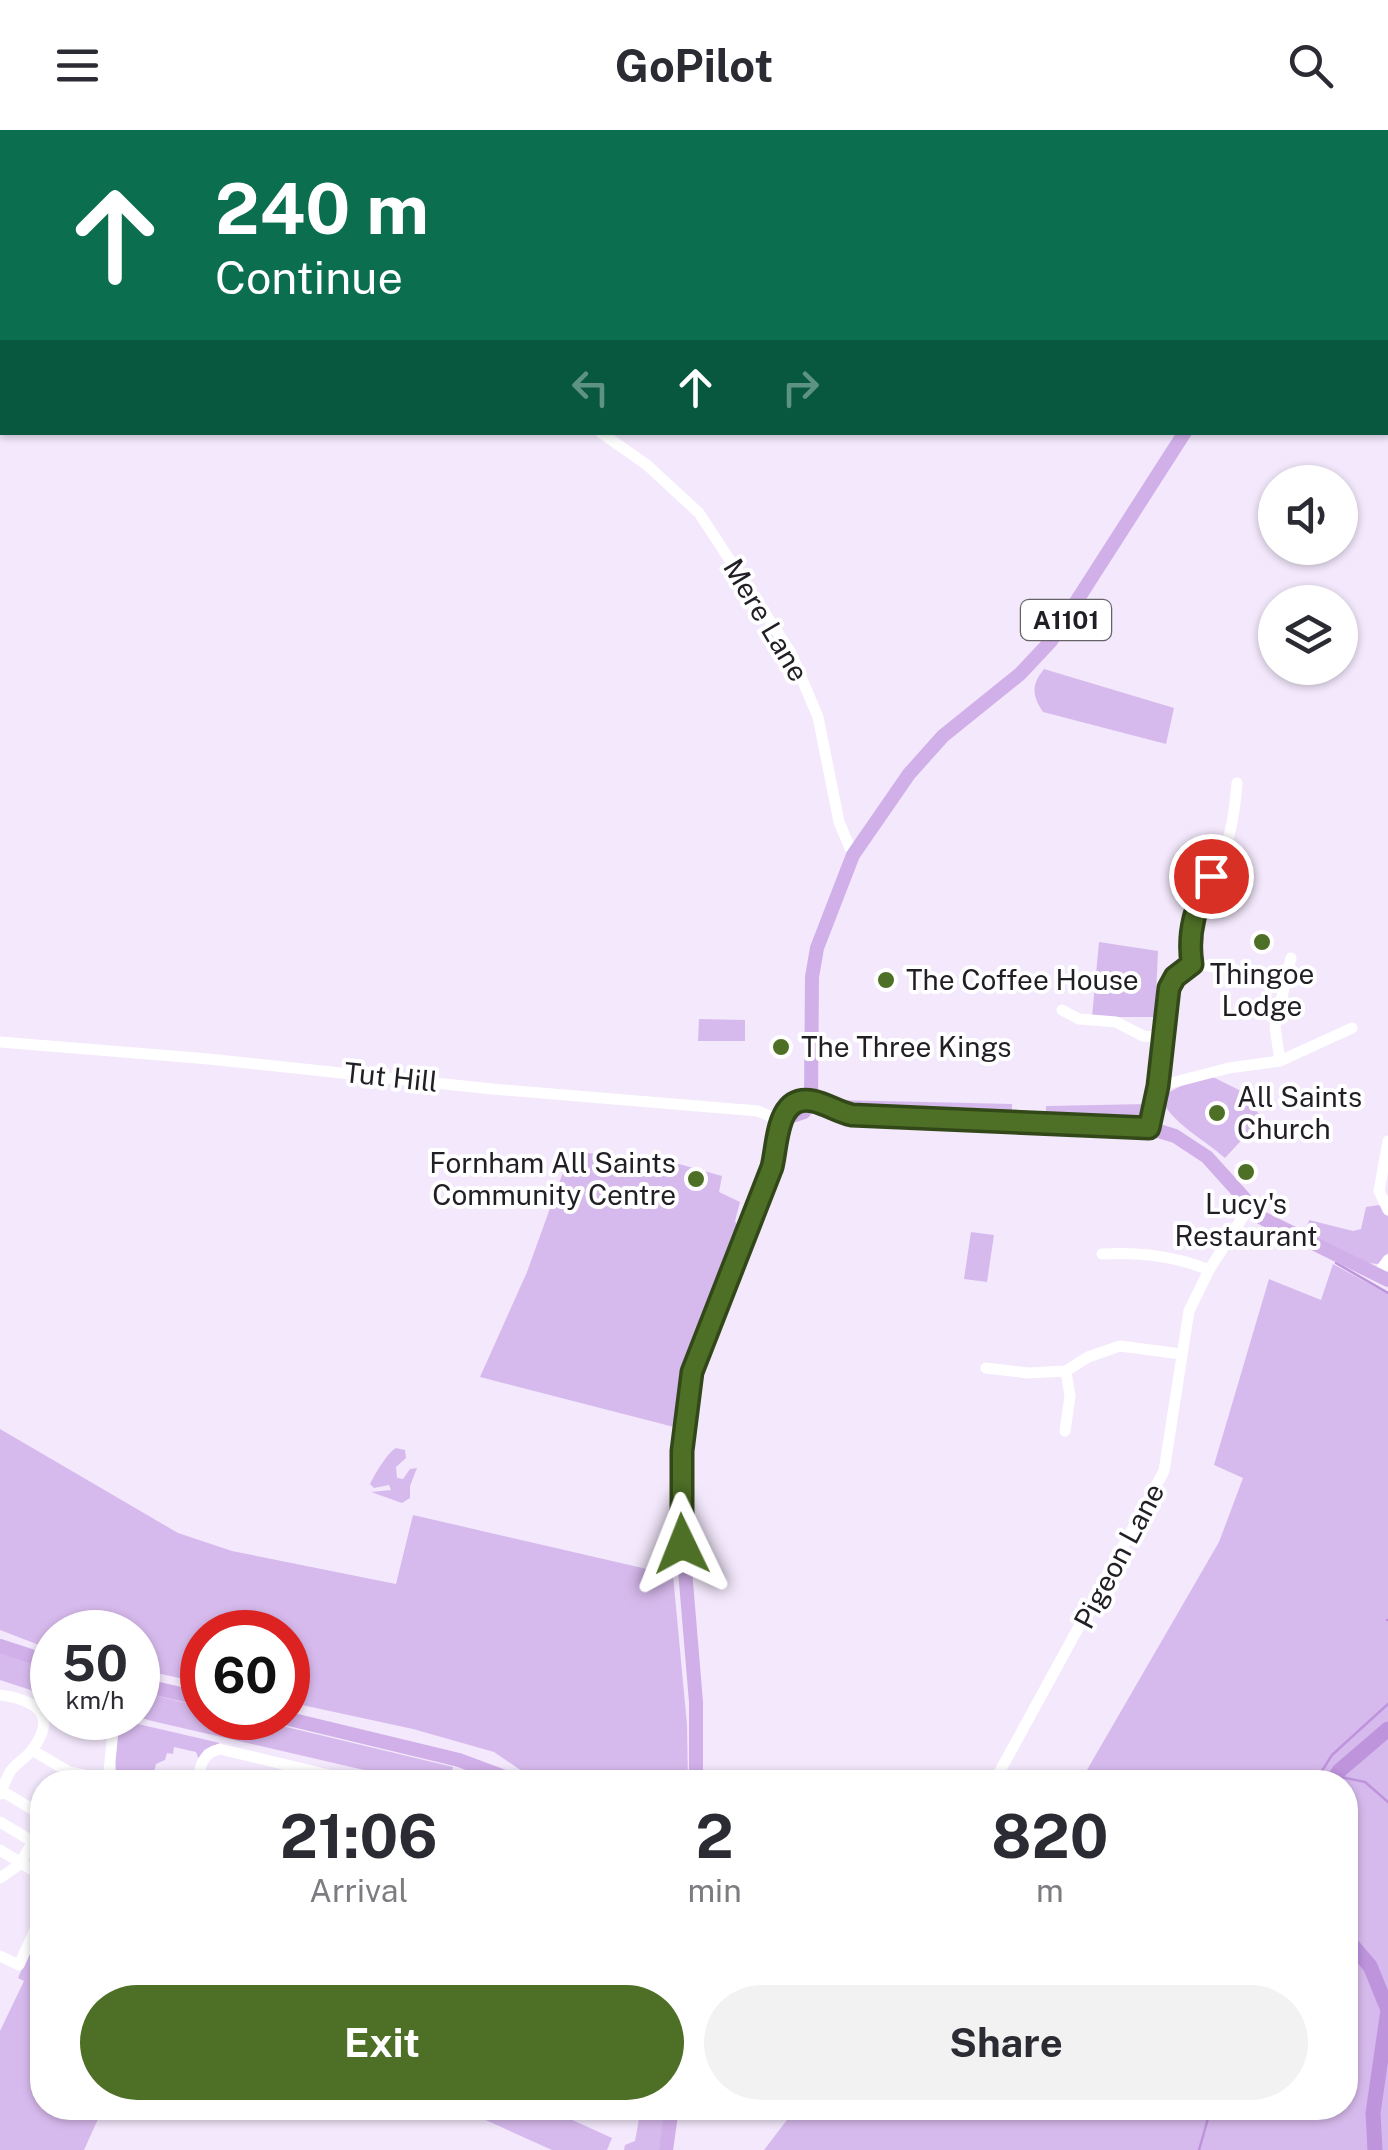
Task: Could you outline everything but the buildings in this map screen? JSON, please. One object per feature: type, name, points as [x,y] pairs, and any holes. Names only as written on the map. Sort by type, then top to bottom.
[{"type":"main road","name":"A1101","points":[[812,1100],[812,977],[817,948],[853,854],[909,774],[942,736],[1020,674],[1051,641],[1183,435]]},
{"type":"main road","points":[[696,1770],[696,1702],[681,1522],[686,1409],[692,1372],[772,1167],[780,1120],[788,1108],[799,1101],[812,1100],[852,1115],[1149,1128],[1175,1136],[1207,1157],[1249,1208],[1279,1228],[1383,1277]]},
{"type":"main road","points":[[0,1646],[30,1656]]},
{"type":"main road","points":[[310,1724],[486,1770]]},
{"type":"main road","points":[[666,2150],[670,2120]]},
{"type":"street","name":"Mere Lane","points":[[604,435],[646,465],[693,507],[791,653],[818,716],[839,822],[853,854]]},
{"type":"street","points":[[1192,964],[1191,925],[1197,902],[1225,850],[1237,783]]},
{"type":"street","points":[[1280,1061],[1274,1027],[1291,958]]},
{"type":"street","points":[[1149,1128],[1169,988],[1175,977],[1192,964],[1234,969]]},
{"type":"street","points":[[1062,1010],[1079,1020],[1116,1022],[1143,1036],[1163,1038]]},
{"type":"street","points":[[1158,1086],[1215,1070],[1280,1061],[1352,1028]]},
{"type":"street","name":"Tut Hill","points":[[0,1042],[209,1058],[507,1091],[758,1111],[780,1120]]},
{"type":"street","points":[[1388,1141],[1379,1191],[1388,1210]]},
{"type":"street","name":"Pigeon Lane","points":[[1001,1770],[1164,1471],[1188,1311],[1249,1208]]},
{"type":"street","points":[[1102,1254],[1146,1254],[1185,1260],[1209,1270]]},
{"type":"street","points":[[1383,1277],[1388,1260]]},
{"type":"street","points":[[986,1368],[1028,1373],[1066,1371],[1088,1357],[1120,1346],[1181,1354]]},
{"type":"street","points":[[1065,1431],[1070,1396],[1066,1371]]},
{"type":"street","points":[[0,1695],[41,1710],[44,1724],[32,1750],[8,1775],[1,1792],[30,1808]]},
{"type":"street","points":[[109,1770],[112,1740]]},
{"type":"street","points":[[32,1750],[65,1770]]},
{"type":"street","points":[[201,1770],[204,1757],[220,1750],[306,1770]]},
{"type":"street","points":[[0,1822],[30,1841]]},
{"type":"street","points":[[0,1850],[30,1869]]},
{"type":"street","points":[[0,1878],[30,1853]]},
{"type":"street","points":[[0,1958],[20,1966],[30,1942]]},
{"type":"shaded area","points":[[1044,669],[1174,708],[1166,744],[1043,712],[1034,690]]},
{"type":"shaded area","points":[[1099,942],[1158,951],[1155,1017],[1092,1017]]},
{"type":"shaded area","points":[[699,1019],[745,1020],[745,1041],[698,1041]]},
{"type":"shaded area","points":[[1211,1076],[1241,1091],[1262,1118],[1225,1158],[1180,1123],[1160,1097],[1198,1077]]},
{"type":"shaded area","points":[[838,1100],[1012,1104],[1012,1117],[845,1109]]},
{"type":"shaded area","points":[[1147,1104],[1140,1122],[1046,1119],[1046,1106]]},
{"type":"shaded area","points":[[571,1150],[661,1165],[679,1164],[722,1176],[719,1192],[740,1202],[735,1221],[738,1227],[689,1355],[674,1427],[480,1377],[527,1272]]},
{"type":"shaded area","points":[[1379,1205],[1388,1214],[1388,1253],[1378,1264],[1367,1263],[1305,1234],[1309,1220],[1353,1231],[1361,1229],[1366,1207]]},
{"type":"shaded area","points":[[971,1232],[994,1235],[987,1282],[964,1279]]},
{"type":"shaded area","points":[[1333,1264],[1388,1294],[1388,2150],[764,2150],[787,2120],[1358,2120],[1358,1770],[1087,1770],[1219,1542],[1243,1478],[1214,1465],[1269,1279],[1321,1300]]},
{"type":"shaded area","points":[[0,1429],[178,1533],[232,1551],[396,1584],[413,1515],[673,1575],[688,1770],[520,1770],[494,1752],[310,1707],[310,1610],[180,1610],[180,1678],[160,1674],[160,1610],[30,1610],[30,1642],[0,1630]]},
{"type":"shaded area","points":[[396,1448],[405,1450],[406,1458],[396,1467],[397,1478],[403,1479],[410,1469],[417,1468],[410,1498],[402,1503],[371,1492],[391,1490],[389,1485],[374,1488],[370,1484]]},
{"type":"shaded area","points":[[0,1651],[30,1662],[30,1690],[0,1680]]},
{"type":"shaded area","points":[[160,1696],[180,1702],[180,1727],[160,1722]]},
{"type":"shaded area","points":[[160,1729],[180,1734],[180,1740],[220,1743],[204,1750],[199,1760],[196,1752],[174,1747],[173,1754],[167,1753],[155,1770],[116,1768],[112,1740],[160,1740]]},
{"type":"shaded area","points":[[310,1733],[453,1767],[365,1770],[236,1740],[310,1740]]},
{"type":"shaded area","points":[[30,1950],[30,2120],[98,2120],[84,2150],[0,2150],[0,2031],[24,1981],[18,1978]]},
{"type":"shaded area","points":[[486,2120],[572,2120],[612,2138],[607,2150],[552,2150]]},
{"type":"shaded area","points":[[639,2120],[664,2120],[659,2150],[624,2150],[625,2145],[635,2141]]},
{"type":"waterway","points":[[1336,1263],[1388,1293]]},
{"type":"waterway","points":[[1323,1770],[1332,1755],[1388,1704]]},
{"type":"waterway","points":[[1340,1770],[1388,1729]]},
{"type":"waterway","points":[[1358,1781],[1388,1802]]},
{"type":"waterway","points":[[1358,1952],[1370,1966],[1388,2010],[1373,2113],[1375,2150]]},
{"type":"waterway","points":[[1199,2150],[1208,2120]]},
{"type":"place","name":"Thingoe Lodge","points":[[1262,942]]},
{"type":"place","name":"The Coffee House","points":[[886,980]]},
{"type":"place","name":"The Three Kings","points":[[781,1047]]},
{"type":"place","name":"All Saints Church","points":[[1217,1113]]},
{"type":"place","name":"Lucy's Restaurant","points":[[1246,1172]]},
{"type":"place","name":"Fornham All Saints Community Centre","points":[[696,1179]]},
{"type":"route","points":[[682,1544],[682,1451],[692,1372],[772,1167],[780,1120],[788,1108],[799,1101],[812,1100],[852,1115],[1149,1128],[1169,988],[1175,977],[1192,964],[1191,925],[1197,902],[1211,876]]}]
